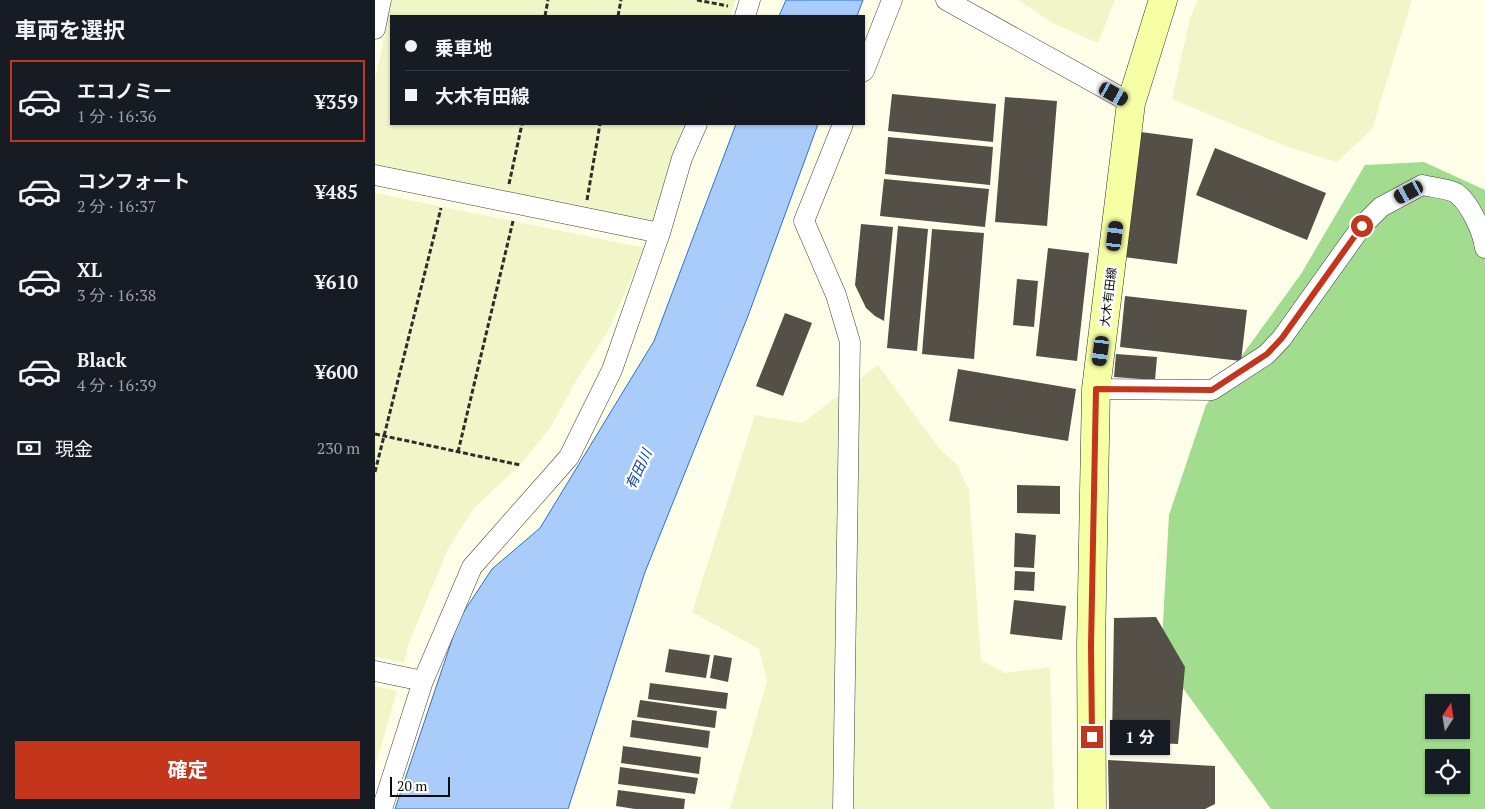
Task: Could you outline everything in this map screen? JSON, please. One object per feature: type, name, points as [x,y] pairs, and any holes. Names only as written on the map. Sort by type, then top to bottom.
[{"type":"main road","name":"大木有田線","points":[[1093,809],[1091,646],[1096,389],[1131,103],[1163,0]]},
{"type":"street","points":[[375,29],[381,0]]},
{"type":"street","points":[[865,68],[892,0]]},
{"type":"street","points":[[947,0],[1131,103]]},
{"type":"street","points":[[382,809],[423,682],[472,567],[569,457],[612,370],[660,233],[682,158],[697,125]]},
{"type":"street","points":[[843,125],[804,221],[837,295],[850,342],[843,809]]},
{"type":"street","points":[[375,174],[660,233]]},
{"type":"street","points":[[1096,389],[1212,390],[1267,354],[1362,226],[1381,207],[1422,185],[1455,192],[1465,202],[1483,234],[1485,248]]},
{"type":"street","points":[[375,671],[423,682]]},
{"type":"path","points":[[545,15],[548,0]]},
{"type":"path","points":[[619,15],[621,0]]},
{"type":"path","points":[[697,0],[743,8]]},
{"type":"path","points":[[507,193],[522,125]]},
{"type":"path","points":[[587,201],[600,125]]},
{"type":"path","points":[[375,472],[442,206]]},
{"type":"path","points":[[458,452],[513,221]]},
{"type":"path","points":[[375,434],[520,465]]},
{"type":"green space","points":[[392,0],[736,0],[730,15],[390,15],[390,125],[685,125],[672,154],[652,225],[375,164],[375,80]]},
{"type":"green space","points":[[1018,0],[1115,0],[1098,43],[1054,24]]},
{"type":"green space","points":[[1198,0],[1412,0],[1372,129],[1337,162],[1288,147],[1172,99],[1190,18]]},
{"type":"green space","points":[[1424,162],[1485,190],[1485,809],[1271,809],[1161,658],[1169,515],[1206,405],[1301,274],[1365,165]]},
{"type":"green space","points":[[375,193],[645,248],[608,331],[577,379],[550,428],[520,465],[474,508],[448,549],[408,645],[404,663],[375,657]]},
{"type":"green space","points":[[878,365],[939,448],[957,465],[969,490],[981,660],[1005,673],[1050,667],[1054,809],[730,809],[767,681],[759,649],[692,612],[755,415],[802,423]]},
{"type":"green space","points":[[375,686],[397,691],[375,768]]},
{"type":"water","points":[[786,0],[863,0],[857,15],[779,15]]},
{"type":"water","name":"有田川","points":[[736,125],[818,125],[748,316],[645,572],[568,809],[395,809],[459,619],[492,569],[540,528],[654,341]]},
{"type":"building","points":[[892,94],[996,104],[993,142],[888,131]]},
{"type":"building","points":[[1005,97],[1057,101],[1047,226],[995,222]]},
{"type":"building","points":[[1141,132],[1193,139],[1177,264],[1124,257]]},
{"type":"building","points":[[888,137],[993,147],[990,185],[885,174]]},
{"type":"building","points":[[1215,148],[1326,193],[1307,240],[1196,195]]},
{"type":"building","points":[[884,179],[989,189],[985,227],[880,216]]},
{"type":"building","points":[[861,224],[893,227],[884,321],[866,308],[855,285]]},
{"type":"building","points":[[898,226],[928,229],[917,351],[887,348]]},
{"type":"building","points":[[932,229],[984,233],[974,359],[922,354]]},
{"type":"building","points":[[1048,248],[1089,253],[1077,361],[1036,356]]},
{"type":"building","points":[[1017,279],[1038,281],[1034,327],[1013,325]]},
{"type":"building","points":[[1125,296],[1247,310],[1241,361],[1120,347]]},
{"type":"building","points":[[785,313],[812,323],[783,396],[756,386]]},
{"type":"building","points":[[1116,354],[1157,357],[1155,380],[1114,377]]},
{"type":"building","points":[[958,369],[1076,389],[1068,441],[949,421]]},
{"type":"building","points":[[1017,485],[1060,486],[1060,514],[1017,513]]},
{"type":"building","points":[[1015,533],[1036,535],[1034,568],[1014,567]]},
{"type":"building","points":[[1015,571],[1035,572],[1034,591],[1014,590]]},
{"type":"building","points":[[1014,600],[1066,606],[1062,640],[1010,634]]},
{"type":"building","points":[[1156,617],[1185,667],[1178,744],[1112,741],[1114,618]]},
{"type":"building","points":[[669,649],[710,655],[706,678],[665,672]]},
{"type":"building","points":[[714,655],[732,658],[728,682],[710,678]]},
{"type":"building","points":[[650,683],[728,693],[726,709],[648,699]]},
{"type":"building","points":[[640,700],[717,711],[715,728],[637,717]]},
{"type":"building","points":[[632,720],[710,731],[708,748],[630,737]]},
{"type":"building","points":[[623,746],[701,757],[699,774],[621,763]]},
{"type":"building","points":[[1108,760],[1215,766],[1215,804],[1205,809],[1109,809]]},
{"type":"building","points":[[620,767],[698,778],[695,794],[618,784]]},
{"type":"building","points":[[618,790],[685,799],[684,809],[635,809],[616,806]]},
{"type":"route","points":[[1092,737],[1091,646],[1096,389],[1212,390],[1267,354],[1282,338],[1362,226]]}]
